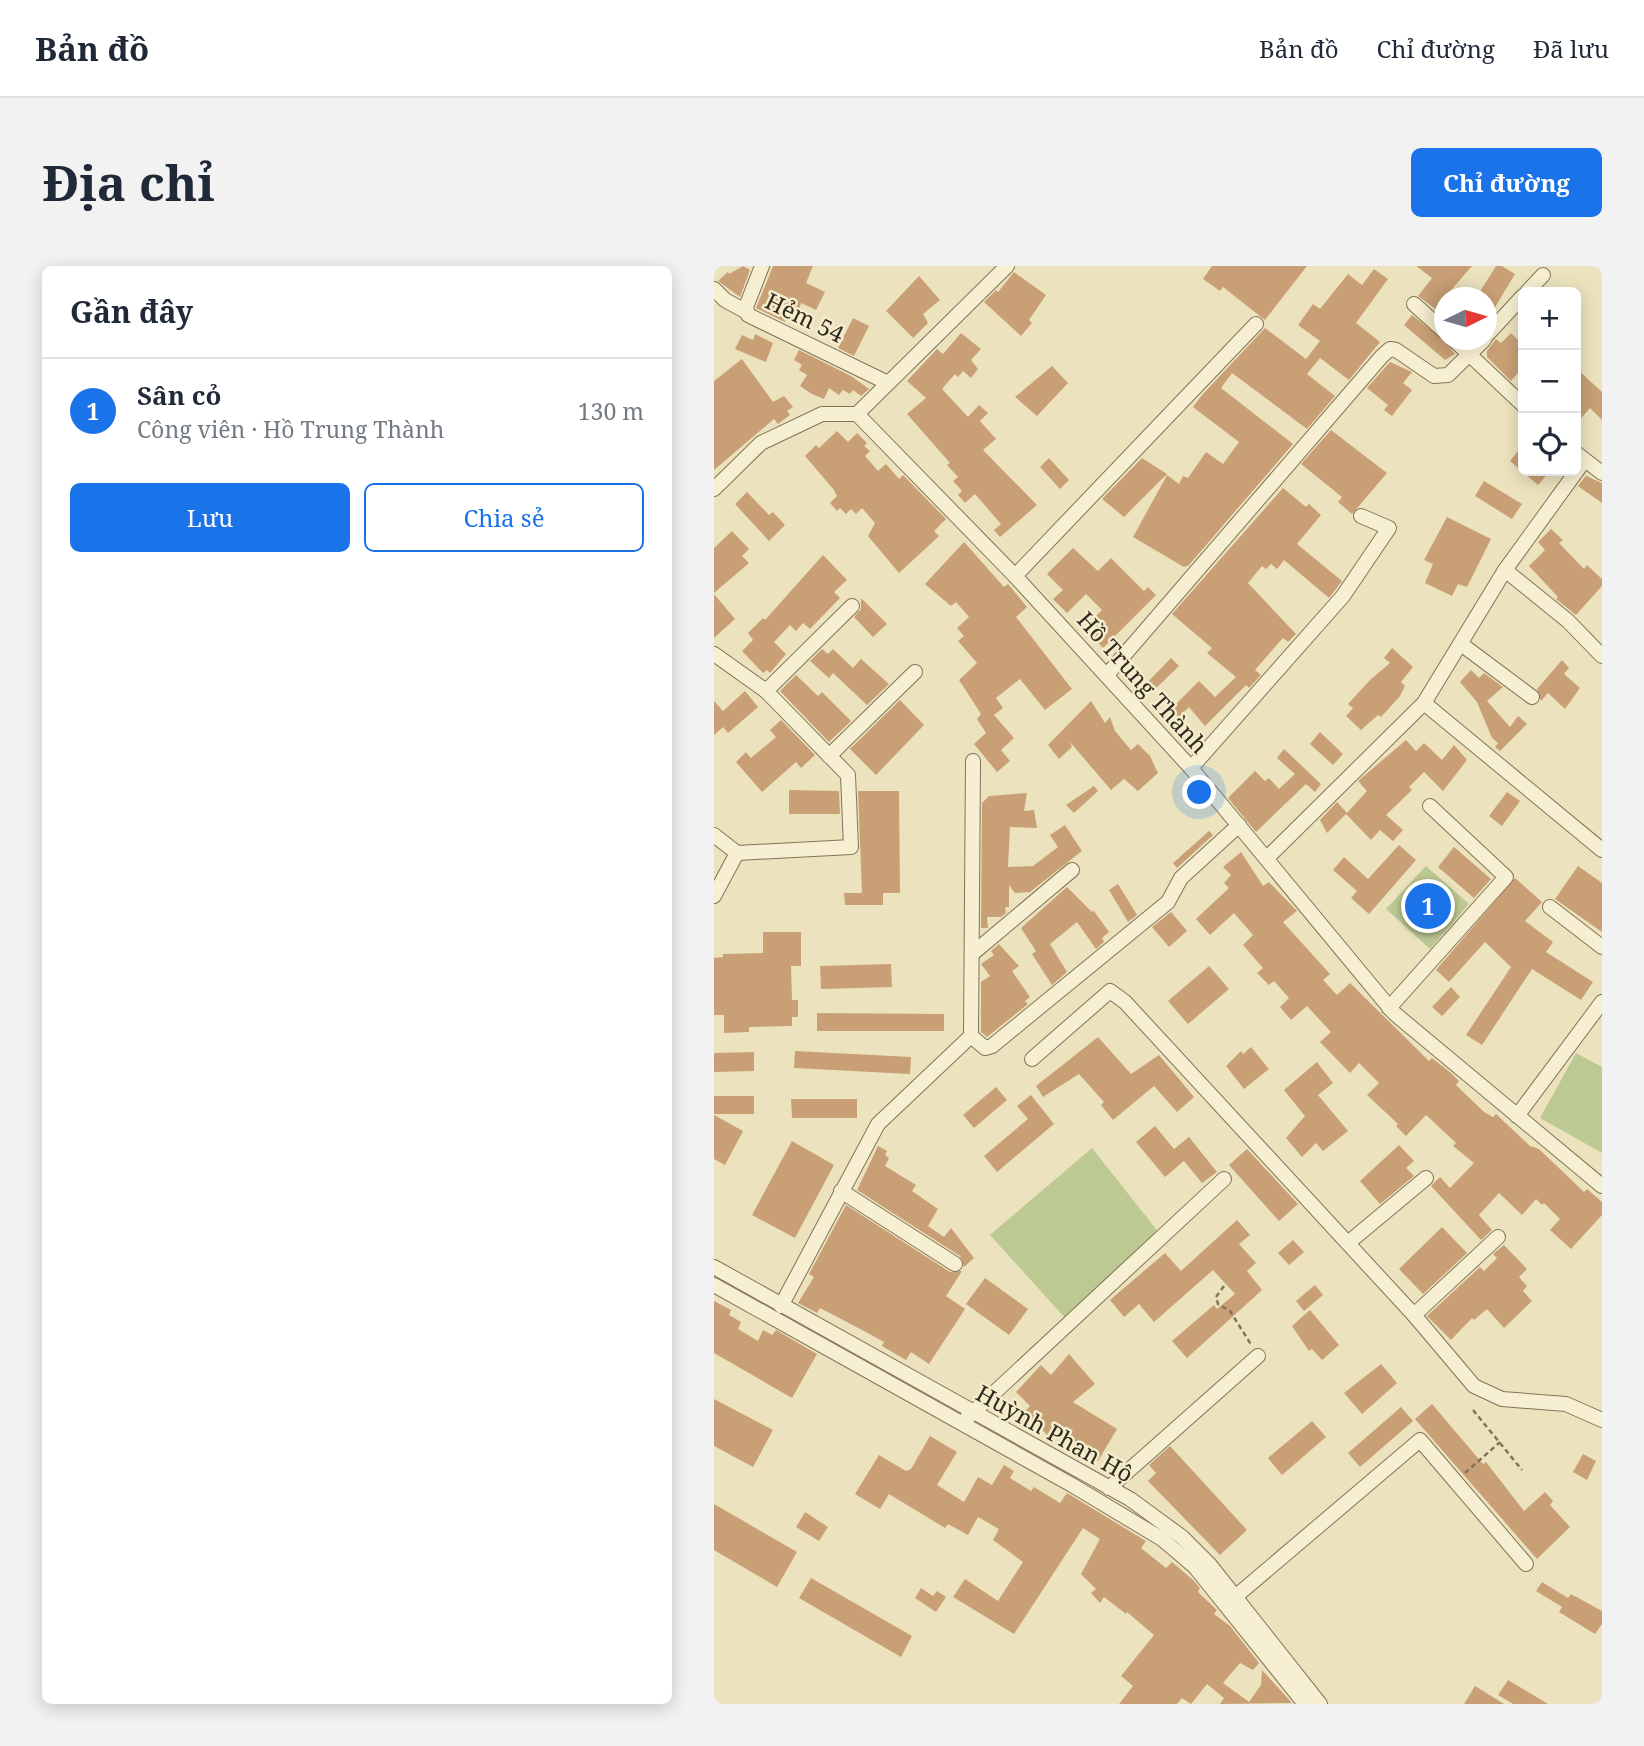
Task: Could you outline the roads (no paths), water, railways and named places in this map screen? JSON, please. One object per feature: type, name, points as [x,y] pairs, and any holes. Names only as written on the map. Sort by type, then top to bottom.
[{"type":"street","name":"Hẻm 54","points":[[762,266],[746,311],[888,383]]},
{"type":"street","points":[[714,489],[761,443],[822,414],[857,414],[1007,266]]},
{"type":"street","points":[[1532,287],[1543,275]]},
{"type":"street","points":[[719,295],[746,311]]},
{"type":"street","points":[[1497,325],[1518,302]]},
{"type":"street","points":[[1414,304],[1434,322]]},
{"type":"street","points":[[1015,576],[1256,324]]},
{"type":"street","points":[[1107,675],[1382,356],[1390,349],[1396,350],[1434,376],[1448,375],[1474,350]]},
{"type":"street","points":[[1465,350],[1518,400]]},
{"type":"street","name":"Hồ Trung Thành","points":[[857,414],[1015,576],[1191,768],[1389,1008],[1602,1186]]},
{"type":"street","points":[[1581,458],[1602,474]]},
{"type":"street","points":[[1267,858],[1424,703],[1505,570],[1567,476]]},
{"type":"street","points":[[1191,768],[1343,596],[1390,528],[1361,516]]},
{"type":"street","points":[[1505,570],[1568,621],[1602,656]]},
{"type":"street","points":[[766,691],[852,606]]},
{"type":"street","points":[[1461,644],[1532,697]]},
{"type":"street","points":[[714,653],[766,691],[848,775],[851,848],[737,853],[715,839]]},
{"type":"street","points":[[829,756],[915,672]]},
{"type":"street","points":[[1424,703],[1602,850]]},
{"type":"street","points":[[781,1306],[878,1124],[971,1036],[973,761]]},
{"type":"street","points":[[1389,1008],[1506,877],[1430,806]]},
{"type":"street","points":[[971,1036],[985,1048],[992,1046],[1168,902],[1181,878],[1239,825]]},
{"type":"street","points":[[714,896],[737,853]]},
{"type":"street","points":[[972,954],[1072,870]]},
{"type":"street","points":[[1549,907],[1602,947]]},
{"type":"street","points":[[1032,1059],[1110,991],[1125,1002],[1348,1243],[1474,1386],[1502,1399],[1566,1404],[1602,1420]]},
{"type":"street","points":[[1517,1116],[1602,1002]]},
{"type":"street","points":[[1348,1243],[1426,1178]]},
{"type":"street","points":[[963,1426],[970,1412],[1224,1180]]},
{"type":"street","points":[[841,1191],[955,1264]]},
{"type":"street","points":[[1414,1315],[1498,1237]]},
{"type":"street","name":"Huỳnh Phan Hộ","points":[[714,1267],[1109,1488],[1182,1537],[1305,1704]]},
{"type":"street","name":"Huỳnh Phan Hộ","points":[[714,1285],[1162,1539],[1231,1601],[1320,1704]]},
{"type":"street","points":[[1109,1488],[1258,1356]]},
{"type":"street","points":[[1231,1601],[1420,1440],[1527,1564]]},
{"type":"place","name":"Sân cỏ","points":[[1428,906]]}]
